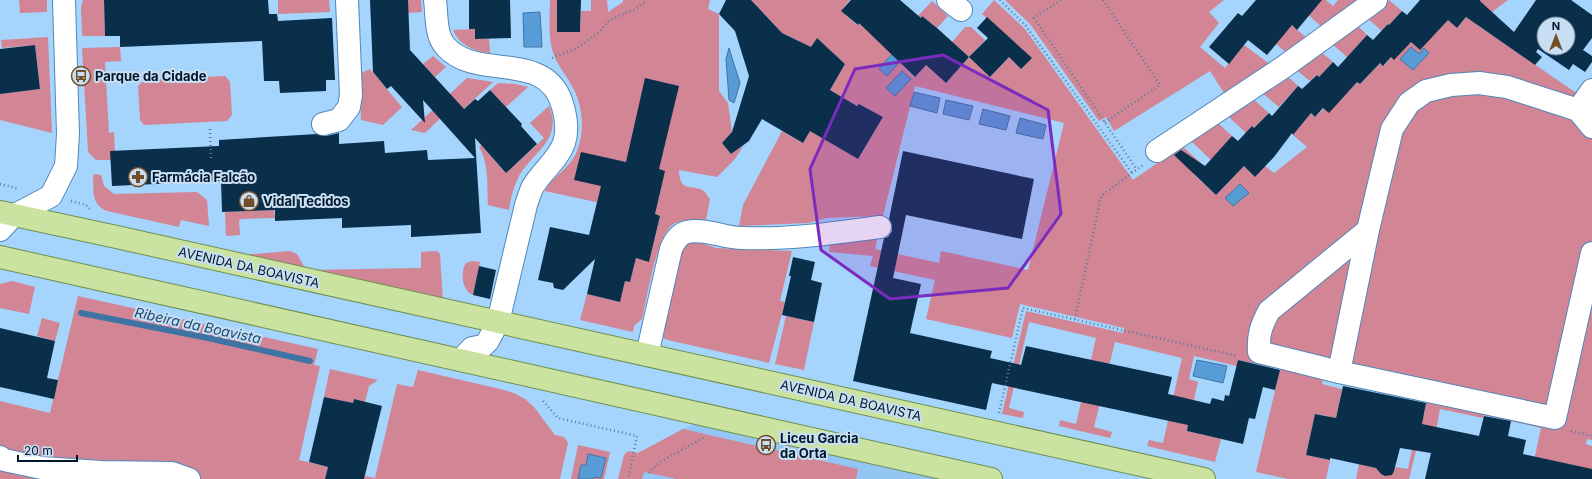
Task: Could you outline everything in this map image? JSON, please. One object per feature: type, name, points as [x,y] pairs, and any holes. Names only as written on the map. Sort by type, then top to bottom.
[{"type":"main road","name":"AVENIDA DA BOAVISTA","points":[[4,219],[120,238],[1204,479]]},
{"type":"main road","points":[[0,257],[991,479]]},
{"type":"street","points":[[4,219],[51,196],[66,166],[68,134],[64,0]]},
{"type":"street","points":[[323,124],[339,120],[349,108],[351,95],[347,0]]},
{"type":"street","points":[[435,0],[441,40],[446,47],[458,57],[467,61],[519,68],[529,71],[546,80],[554,87],[561,100],[565,113],[566,129],[564,143],[532,188],[526,205],[498,322],[488,341],[483,346],[472,348],[462,360]]},
{"type":"street","points":[[1157,151],[1285,66],[1376,0]]},
{"type":"street","points":[[1339,372],[1368,230],[1392,128],[1409,102],[1426,91],[1451,85],[1479,83],[1508,87],[1578,110],[1592,127]]},
{"type":"street","points":[[1578,110],[1592,90]]},
{"type":"street","points":[[647,355],[671,249],[676,239],[685,232],[696,231],[742,238],[811,236],[880,227]]},
{"type":"street","points":[[1368,230],[1269,311],[1262,324],[1258,338],[1259,352],[1339,372],[1555,418],[1592,253]]},
{"type":"street","points":[[0,457],[4,460],[42,468],[101,472],[172,472],[189,479]]},
{"type":"path","points":[[1000,0],[1026,26],[1132,173]]},
{"type":"path","points":[[1061,0],[1034,18],[1104,123],[1138,170]]},
{"type":"path","points":[[1103,0],[1160,85],[1104,123]]},
{"type":"path","points":[[546,61],[566,51],[577,48],[598,33],[609,22],[618,16],[634,10],[645,2]]},
{"type":"path","points":[[210,129],[212,158]]},
{"type":"path","points":[[1075,319],[1101,196],[1138,170],[1157,151]]},
{"type":"path","points":[[999,414],[1023,308],[1244,357],[1252,356],[1259,352]]},
{"type":"path","points":[[536,377],[533,390],[558,418],[637,436],[628,479]]},
{"type":"path","points":[[649,473],[660,462],[708,435]]},
{"type":"highlighted area","points":[[943,55],[1048,110],[1061,214],[1008,288],[890,299],[821,250],[810,169],[855,69]]},
{"type":"shaded area","points":[[19,0],[47,0],[47,12],[20,13]]},
{"type":"shaded area","points":[[83,0],[104,0],[105,36],[82,35],[81,7]]},
{"type":"shaded area","points":[[278,0],[329,0],[330,12],[278,14]]},
{"type":"shaded area","points":[[408,0],[421,0],[422,12],[408,13]]},
{"type":"shaded area","points":[[550,0],[557,0],[557,32],[580,32],[581,11],[591,11],[591,0],[607,0],[608,12],[623,2],[623,0],[710,0],[708,9],[719,14],[719,91],[728,103],[732,132],[722,143],[731,154],[744,145],[735,159],[717,177],[679,170],[680,177],[684,185],[704,191],[710,199],[706,220],[688,220],[675,223],[666,233],[661,243],[649,284],[642,319],[634,326],[633,332],[580,320],[587,294],[620,302],[625,281],[630,282],[636,258],[649,261],[660,216],[545,191],[574,157],[580,143],[582,127],[581,110],[576,93],[558,64],[552,49],[550,31]]},
{"type":"shaded area","points":[[751,0],[850,0],[841,11],[857,25],[867,14],[913,53],[902,65],[914,77],[926,65],[946,83],[969,57],[952,42],[965,27],[971,27],[985,40],[970,57],[990,77],[1009,57],[1021,69],[1031,58],[982,14],[994,0],[1025,29],[1133,180],[1182,146],[1202,164],[1193,174],[1216,195],[1244,166],[1255,177],[1265,166],[1274,173],[1307,147],[1293,135],[1311,113],[1315,117],[1345,89],[1348,92],[1357,82],[1360,84],[1380,63],[1384,66],[1391,57],[1411,42],[1420,50],[1444,16],[1457,28],[1470,13],[1477,25],[1572,90],[1592,101],[1592,440],[1587,439],[1586,444],[1592,446],[1592,470],[1530,479],[1541,428],[1484,415],[1483,418],[1440,409],[1435,436],[1420,434],[1409,479],[1356,479],[1359,464],[1377,468],[1380,473],[1385,475],[1392,474],[1396,467],[1408,469],[1419,414],[1424,415],[1426,402],[1323,379],[1322,384],[1342,389],[1335,422],[1328,416],[1315,414],[1306,455],[1330,460],[1326,479],[1288,479],[1256,472],[1280,369],[1238,360],[1237,366],[1194,356],[1189,379],[1198,382],[1187,431],[1221,439],[1215,462],[1147,446],[1149,440],[1163,443],[1182,358],[1115,342],[1094,427],[1112,432],[1110,438],[1059,426],[1060,420],[1076,424],[1096,338],[1029,322],[1009,408],[1024,412],[1023,418],[1002,414],[1026,311],[1123,333],[1124,328],[1020,304],[1012,338],[926,319],[935,280],[870,266],[873,256],[829,252],[830,244],[878,236],[875,249],[939,263],[941,251],[1028,270],[1064,123],[915,86],[883,216],[827,218],[808,223],[739,226],[743,205],[782,131],[803,143],[812,127],[836,141],[834,145],[858,159],[883,117],[859,104],[857,106],[830,90],[845,64],[817,38],[810,49],[799,41],[782,33]]},
{"type":"shaded area","points":[[1005,0],[1224,0],[1209,12],[1219,23],[1200,47],[1225,68],[1244,45],[1271,65],[1224,93],[1210,71],[1114,131],[1106,117],[1099,121],[1030,24]]},
{"type":"shaded area","points":[[1316,0],[1326,0],[1333,6],[1338,0],[1358,0],[1323,28],[1305,12]]},
{"type":"shaded area","points":[[1389,0],[1402,11],[1382,31],[1368,19]]},
{"type":"shaded area","points":[[1478,0],[1508,0],[1492,12]]},
{"type":"shaded area","points":[[932,1],[948,16],[937,28],[922,16],[921,18],[918,16]]},
{"type":"shaded area","points":[[540,12],[542,47],[524,47],[523,13]]},
{"type":"shaded area","points":[[1279,14],[1309,40],[1288,54],[1276,44]]},
{"type":"shaded area","points":[[1358,26],[1367,35],[1347,57],[1332,44]]},
{"type":"shaded area","points":[[475,29],[475,39],[489,39],[490,53],[478,51],[463,43],[459,40],[453,30]]},
{"type":"shaded area","points":[[48,37],[52,133],[0,120],[0,94],[40,89],[35,45],[2,48],[1,40]]},
{"type":"shaded area","points":[[120,47],[121,61],[105,62],[109,133],[114,132],[115,151],[111,160],[96,160],[88,152],[82,48]]},
{"type":"shaded area","points":[[1411,47],[1419,54],[1424,48],[1429,53],[1413,70],[1400,59]]},
{"type":"shaded area","points":[[729,48],[740,83],[734,103],[729,100],[726,59]]},
{"type":"shaded area","points":[[1320,51],[1333,62],[1319,77],[1316,75],[1310,81],[1295,69]]},
{"type":"shaded area","points":[[894,52],[902,59],[887,76],[879,69]]},
{"type":"shaded area","points":[[433,56],[446,67],[435,77],[423,64]]},
{"type":"shaded area","points":[[370,69],[402,107],[383,125],[361,120],[359,74]]},
{"type":"shaded area","points":[[902,71],[911,79],[895,96],[886,88]]},
{"type":"shaded area","points":[[1286,75],[1298,86],[1279,107],[1261,92]]},
{"type":"shaded area","points":[[225,76],[230,82],[232,115],[227,121],[144,125],[140,120],[138,86],[144,80]]},
{"type":"shaded area","points":[[467,78],[493,82],[458,114],[452,107],[425,133],[411,130]]},
{"type":"shaded area","points":[[498,83],[516,84],[528,87],[506,107],[490,90]]},
{"type":"shaded area","points":[[914,92],[940,98],[937,113],[910,106]]},
{"type":"shaded area","points":[[1253,99],[1269,113],[1254,128],[1252,126],[1246,133],[1228,116]]},
{"type":"shaded area","points":[[946,100],[973,106],[969,120],[943,114]]},
{"type":"shaded area","points":[[549,106],[552,117],[550,136],[520,174],[513,191],[509,210],[488,205],[486,167],[479,147],[481,145],[506,173],[544,138],[530,123]]},
{"type":"shaded area","points":[[983,109],[1010,116],[1006,130],[979,124]]},
{"type":"shaded area","points":[[1020,118],[1046,125],[1043,139],[1016,133]]},
{"type":"shaded area","points":[[1217,122],[1232,136],[1211,160],[1190,140]]},
{"type":"shaded area","points":[[94,174],[101,175],[104,186],[114,194],[197,192],[207,200],[209,226],[181,220],[179,227],[107,211],[98,205],[94,197]]},
{"type":"shaded area","points":[[1240,184],[1249,193],[1233,206],[1225,198]]},
{"type":"shaded area","points":[[274,210],[275,218],[241,219],[239,221],[240,235],[226,236],[225,212]]},
{"type":"shaded area","points":[[696,241],[716,248],[792,251],[780,301],[785,302],[769,363],[672,341],[665,339],[662,336],[681,249],[684,245]]},
{"type":"shaded area","points":[[290,251],[297,254],[306,270],[421,268],[421,252],[437,251],[440,254],[443,302],[229,256]]},
{"type":"shaded area","points":[[472,261],[480,262],[473,295],[466,290],[463,281],[464,267],[466,263]]},
{"type":"shaded area","points":[[12,281],[35,287],[29,314],[0,308],[0,284]]},
{"type":"shaded area","points":[[78,296],[318,349],[314,365],[320,366],[299,460],[328,467],[325,479],[0,479],[0,401],[50,413]]},
{"type":"shaded area","points":[[786,316],[814,322],[804,370],[775,364]]},
{"type":"shaded area","points":[[42,318],[60,323],[55,341],[37,336]]},
{"type":"shaded area","points":[[1197,360],[1227,366],[1223,383],[1193,376]]},
{"type":"shaded area","points":[[330,369],[378,380],[369,386],[365,402],[354,399],[353,403],[324,397]]},
{"type":"shaded area","points":[[418,370],[500,389],[514,393],[525,399],[534,407],[555,435],[564,437],[568,443],[560,479],[364,479],[365,476],[375,478],[397,384],[413,387]]},
{"type":"shaded area","points":[[711,417],[992,479],[642,479],[650,447],[683,429]]},
{"type":"shaded area","points":[[683,429],[858,469],[856,479],[676,479],[644,472],[642,479],[618,479],[624,455],[628,451],[638,453]]},
{"type":"shaded area","points":[[578,445],[610,452],[604,479],[571,479]]},
{"type":"shaded area","points":[[588,454],[606,458],[601,478],[594,477],[593,479],[578,479],[581,465],[586,465]]},
{"type":"building","points":[[104,0],[268,0],[269,14],[277,14],[278,21],[332,18],[335,80],[326,80],[326,91],[280,93],[279,81],[264,81],[262,41],[120,47],[120,36],[105,36]]},
{"type":"building","points":[[370,0],[408,0],[410,50],[464,109],[475,99],[478,101],[490,90],[522,124],[521,126],[537,144],[506,173],[475,138],[481,233],[411,237],[411,225],[342,228],[342,218],[275,221],[275,210],[222,212],[221,181],[112,186],[110,151],[219,146],[219,140],[317,134],[326,136],[339,133],[339,144],[384,141],[385,153],[427,150],[428,160],[475,158],[423,100],[425,123],[391,86],[387,89],[373,72]]},
{"type":"building","points":[[469,0],[510,0],[511,38],[475,39],[475,29],[469,29]]},
{"type":"building","points":[[557,0],[581,0],[580,32],[557,32]]},
{"type":"building","points":[[726,0],[751,0],[782,33],[811,47],[817,38],[845,64],[830,90],[857,106],[859,104],[883,117],[858,159],[810,131],[803,143],[762,119],[749,141],[731,154],[722,143],[732,132],[749,76],[735,31],[719,14]]},
{"type":"building","points":[[851,0],[900,0],[921,18],[922,16],[937,28],[969,57],[946,83],[926,65],[915,77],[859,23],[858,25],[841,11]]},
{"type":"building","points":[[1256,0],[1322,0],[1297,30],[1292,25],[1267,55],[1248,40],[1229,64],[1209,47],[1238,13],[1242,16]]},
{"type":"building","points":[[1420,0],[1480,0],[1514,32],[1536,0],[1571,0],[1592,15],[1592,38],[1583,50],[1592,56],[1592,62],[1585,72],[1573,64],[1569,70],[1548,56],[1576,56],[1576,16],[1536,16],[1536,56],[1542,57],[1535,65],[1466,17],[1457,28],[1448,20],[1420,50],[1411,42],[1394,60],[1391,57],[1383,66],[1380,63],[1360,84],[1357,82],[1329,113],[1323,108],[1315,117],[1311,113],[1255,177],[1244,166],[1216,195],[1174,155],[1181,150],[1205,166],[1232,136],[1238,141],[1252,126],[1254,128],[1269,113],[1272,116],[1298,86],[1302,89],[1317,75],[1319,77],[1333,62],[1338,67],[1367,35],[1373,40],[1402,11],[1407,15]]},
{"type":"building","points":[[987,17],[1032,58],[1021,69],[1009,57],[990,77],[969,57],[988,38],[977,28]]},
{"type":"building","points":[[35,45],[40,89],[0,94],[0,49]]},
{"type":"building","points":[[645,78],[679,86],[659,169],[665,171],[655,214],[660,216],[649,262],[636,258],[630,282],[625,281],[620,302],[587,294],[595,259],[563,290],[554,288],[553,283],[538,280],[550,227],[589,235],[601,186],[574,180],[581,152],[626,162]]},
{"type":"building","points":[[903,151],[1034,179],[1022,239],[906,215],[893,278],[921,284],[910,333],[992,351],[990,358],[1021,365],[1026,346],[1172,377],[1168,394],[1210,404],[1212,398],[1224,401],[1225,395],[1229,396],[1238,360],[1280,370],[1275,390],[1263,387],[1255,419],[1249,418],[1243,444],[1187,431],[1188,425],[992,383],[986,410],[853,381],[884,238],[888,237],[892,231],[892,225],[889,219]]},
{"type":"building","points":[[793,257],[815,262],[811,280],[822,283],[814,322],[782,315],[791,276],[789,276]]},
{"type":"building","points":[[479,266],[496,270],[490,299],[473,295]]},
{"type":"building","points":[[0,328],[55,341],[47,378],[58,380],[54,399],[0,387]]},
{"type":"building","points":[[1343,386],[1426,403],[1422,424],[1479,436],[1484,416],[1511,421],[1508,436],[1526,440],[1523,454],[1592,469],[1592,479],[1425,479],[1431,453],[1400,448],[1392,475],[1385,476],[1376,468],[1330,458],[1330,460],[1306,455],[1315,414],[1336,418]]},
{"type":"building","points":[[324,397],[353,403],[354,399],[382,406],[364,479],[325,479],[328,467],[309,462]]},
{"type":"waterway","name":"Ribeira da Boavista","points":[[81,313],[208,338],[310,361]]},
{"type":"place","name":"Parque da Cidade","points":[[81,76]]},
{"type":"place","name":"Farmácia Falcão","points":[[138,177]]},
{"type":"place","name":"Vidal Tecidos","points":[[249,201]]},
{"type":"place","name":"Liceu Garcia da Orta","points":[[766,445]]}]
